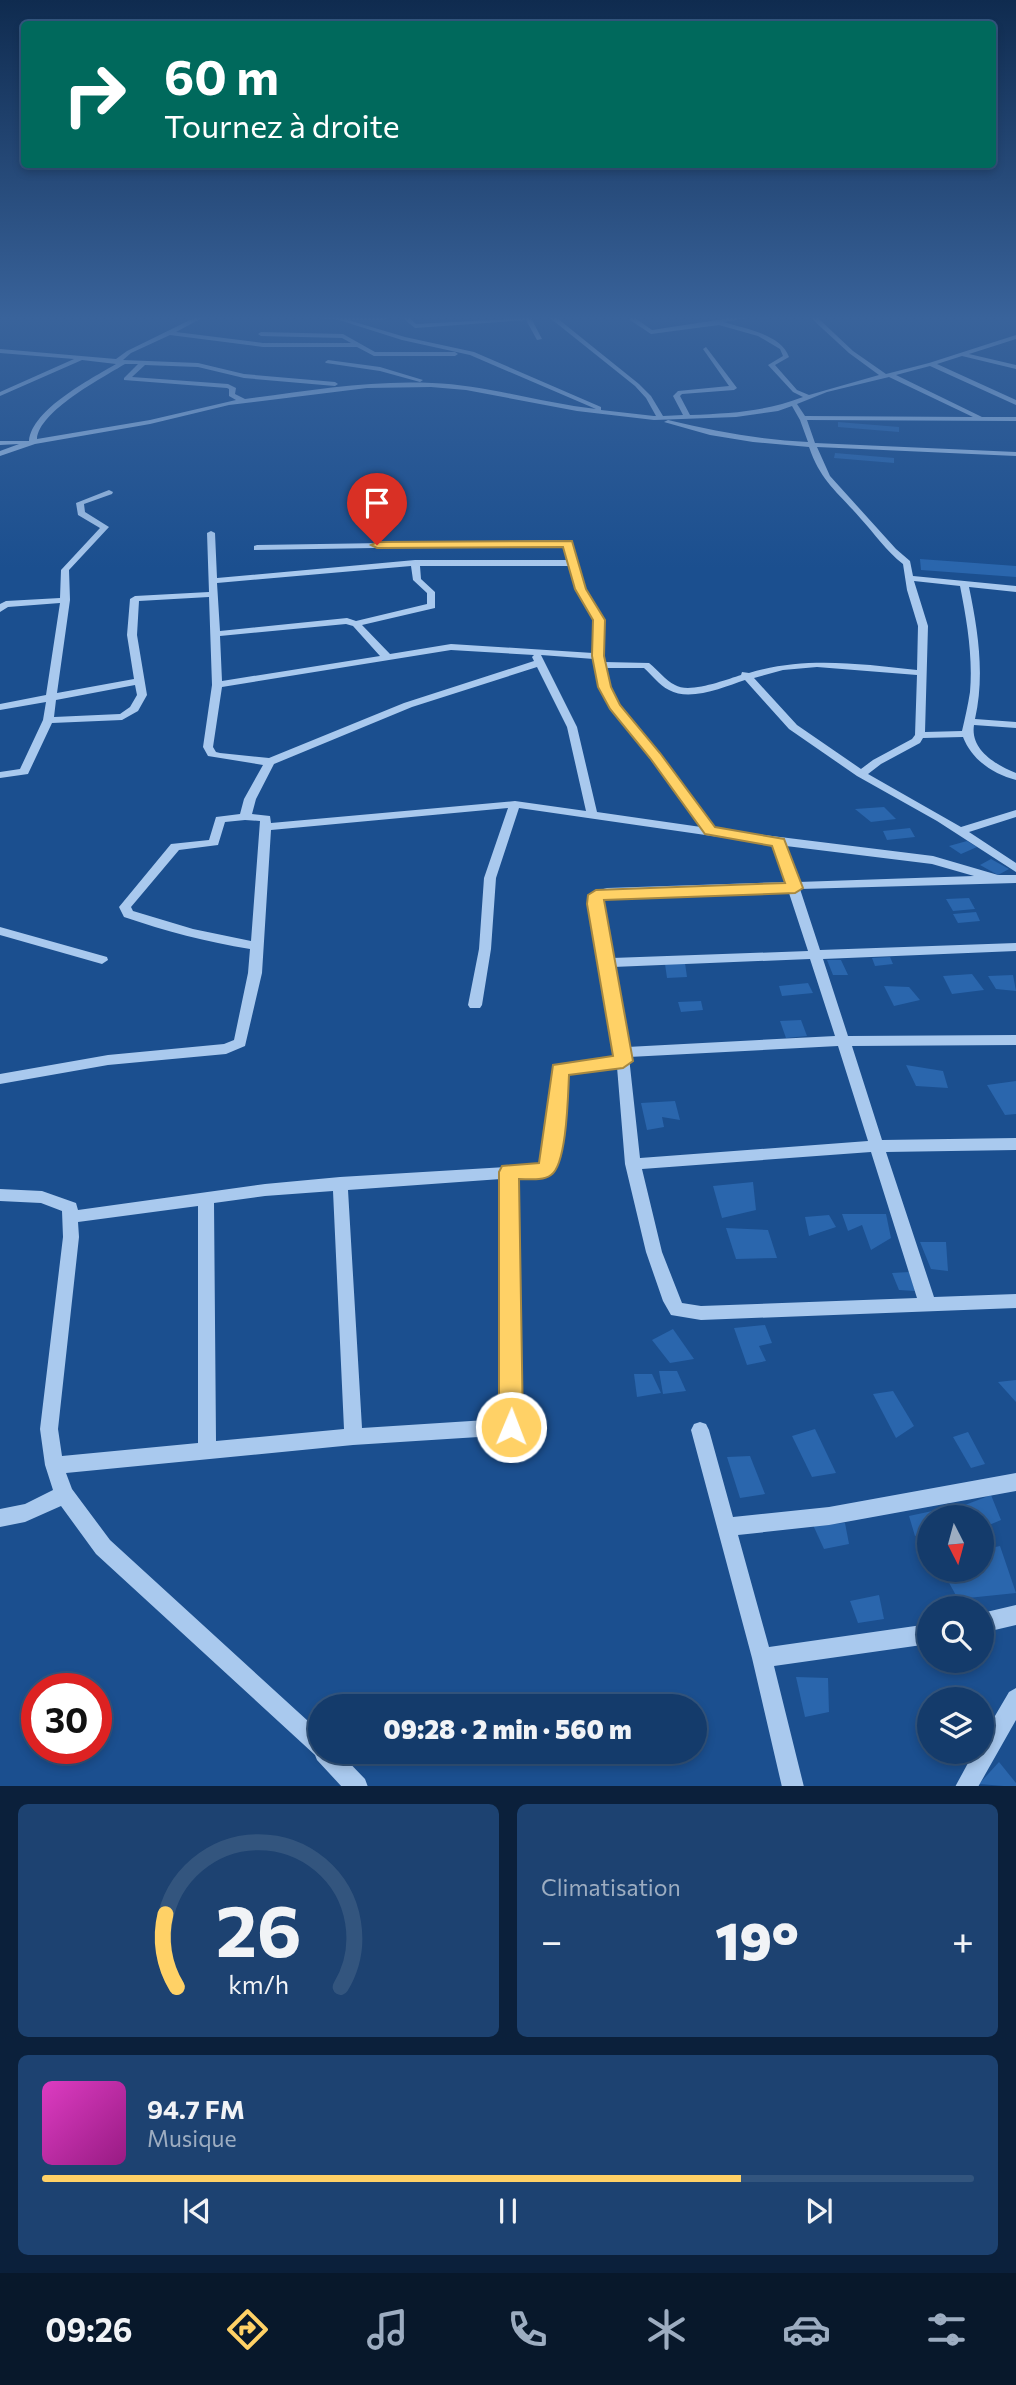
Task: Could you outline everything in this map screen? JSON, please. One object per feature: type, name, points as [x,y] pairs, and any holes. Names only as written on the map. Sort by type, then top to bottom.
[{"type":"street","points":[[31,442],[33,430],[52,408],[62,401]]},
{"type":"street","points":[[0,443],[31,442],[150,422],[242,401]]},
{"type":"street","points":[[533,401],[612,414],[688,418],[736,415],[801,401]]},
{"type":"street","points":[[583,401],[612,414]]},
{"type":"street","points":[[651,401],[658,418],[712,435],[811,444],[1016,454]]},
{"type":"street","points":[[679,401],[688,418]]},
{"type":"street","points":[[943,401],[982,419]]},
{"type":"street","points":[[794,404],[805,418],[811,444],[831,484],[855,506],[892,553],[907,563],[923,626],[920,735],[916,741],[861,774]]},
{"type":"street","points":[[805,418],[1016,419]]},
{"type":"street","points":[[0,454],[31,442]]},
{"type":"street","points":[[0,775],[24,772],[48,720],[65,600],[65,570],[105,527],[81,513],[80,503],[109,492]]},
{"type":"street","points":[[211,533],[217,685],[209,751],[219,756],[269,762],[408,705],[539,663]]},
{"type":"street","points":[[257,548],[569,544],[571,562],[581,589],[599,620],[599,661],[604,687],[614,707],[655,755],[710,831]]},
{"type":"street","points":[[48,720],[126,716],[142,699],[130,619],[135,599],[415,563],[571,562]]},
{"type":"street","points":[[215,634],[338,620],[356,624],[432,606],[431,592],[417,580],[415,563]]},
{"type":"street","points":[[909,578],[1016,589]]},
{"type":"street","points":[[964,584],[974,634],[973,696],[968,728],[974,750],[995,766],[1016,777]]},
{"type":"street","points":[[0,609],[6,604],[65,600]]},
{"type":"street","points":[[356,624],[386,656]]},
{"type":"street","points":[[217,685],[451,647],[534,650],[599,661],[646,665],[669,687],[680,691],[715,686],[746,674],[786,666],[840,666],[922,673]]},
{"type":"street","points":[[534,650],[572,727],[592,814]]},
{"type":"street","points":[[746,674],[793,727],[861,774],[961,831],[1016,867]]},
{"type":"street","points":[[0,706],[139,681]]},
{"type":"street","points":[[920,735],[1016,725]]},
{"type":"street","points":[[246,817],[250,799],[269,762]]},
{"type":"street","points":[[475,1005],[485,949],[490,878],[515,804]]},
{"type":"street","points":[[268,827],[515,804],[779,842],[933,860],[998,879]]},
{"type":"street","points":[[961,831],[1016,813]]},
{"type":"street","points":[[0,1080],[108,1060],[226,1049],[238,1045],[255,973],[258,946],[261,866],[268,827],[266,818],[220,819],[214,842],[175,847],[125,907],[128,914],[146,920],[211,939],[258,946]]},
{"type":"street","points":[[779,842],[874,1146],[928,1305]]},
{"type":"street","points":[[1016,879],[596,895],[595,904],[622,1057],[634,1164],[654,1252],[671,1301],[677,1310],[701,1314],[1016,1301]]},
{"type":"street","points":[[0,931],[33,937],[103,960]]},
{"type":"street","points":[[606,963],[1016,947]]},
{"type":"street","points":[[72,1217],[340,1183],[543,1171],[548,1167],[557,1121],[560,1069],[622,1057],[843,1041],[1016,1040]]},
{"type":"street","points":[[634,1164],[874,1146],[1016,1144]]},
{"type":"street","points":[[54,1465],[353,1437],[511,1427],[509,1172]]},
{"type":"street","points":[[340,1183],[353,1437]]},
{"type":"street","points":[[0,1195],[43,1197],[57,1201],[70,1208],[72,1217],[50,1429],[54,1465],[64,1494],[103,1547],[308,1735]]},
{"type":"street","points":[[206,1198],[207,1451]]},
{"type":"street","points":[[700,1430],[762,1658],[793,1786]]},
{"type":"street","points":[[725,1527],[830,1516],[1016,1482]]},
{"type":"street","points":[[0,1518],[37,1510],[64,1494]]},
{"type":"street","points":[[994,1620],[1016,1615]]},
{"type":"street","points":[[762,1658],[917,1636]]},
{"type":"street","points":[[967,1786],[1016,1699]]},
{"type":"street","points":[[336,1764],[356,1786]]},
{"type":"building","points":[[838,422],[899,427],[899,432],[838,427]]},
{"type":"building","points":[[835,453],[894,458],[894,463],[834,458]]},
{"type":"building","points":[[920,559],[1016,566],[1016,577],[921,570]]},
{"type":"building","points":[[884,807],[896,819],[871,822],[855,809]]},
{"type":"building","points":[[910,828],[915,837],[887,840],[883,831]]},
{"type":"building","points":[[967,841],[977,847],[961,854],[949,846]]},
{"type":"building","points":[[991,859],[1009,869],[998,875],[980,865]]},
{"type":"building","points":[[969,898],[975,909],[953,911],[946,899]]},
{"type":"building","points":[[976,912],[980,921],[958,923],[953,914]]},
{"type":"building","points":[[890,957],[893,964],[875,966],[872,958]]},
{"type":"building","points":[[827,960],[841,960],[848,975],[833,975]]},
{"type":"building","points":[[685,963],[687,977],[667,978],[665,964]]},
{"type":"building","points":[[972,974],[984,990],[952,994],[943,976]]},
{"type":"building","points":[[1013,975],[1016,991],[996,989],[988,976]]},
{"type":"building","points":[[808,983],[813,993],[782,996],[779,986]]},
{"type":"building","points":[[884,986],[909,987],[920,1000],[894,1006]]},
{"type":"building","points":[[701,1001],[703,1010],[681,1012],[678,1002]]},
{"type":"building","points":[[801,1020],[807,1036],[786,1038],[780,1021]]},
{"type":"building","points":[[906,1065],[943,1071],[948,1088],[916,1086]]},
{"type":"building","points":[[1016,1081],[1016,1114],[1005,1115],[987,1085]]},
{"type":"building","points":[[675,1101],[680,1120],[662,1117],[664,1127],[647,1130],[641,1103]]},
{"type":"building","points":[[753,1182],[756,1210],[722,1218],[713,1186]]},
{"type":"building","points":[[842,1214],[886,1214],[891,1238],[871,1250],[862,1225],[848,1231]]},
{"type":"building","points":[[829,1215],[836,1227],[809,1236],[805,1217]]},
{"type":"building","points":[[726,1228],[768,1230],[777,1258],[736,1259]]},
{"type":"building","points":[[920,1242],[946,1242],[948,1271],[931,1269]]},
{"type":"building","points":[[909,1272],[915,1291],[899,1290],[892,1273]]},
{"type":"building","points":[[765,1325],[772,1343],[759,1346],[766,1361],[747,1365],[734,1328]]},
{"type":"building","points":[[673,1329],[694,1359],[670,1363],[652,1340]]},
{"type":"building","points":[[659,1371],[677,1371],[686,1391],[663,1394]]},
{"type":"building","points":[[634,1374],[652,1374],[661,1393],[637,1397]]},
{"type":"building","points":[[1016,1380],[1016,1402],[998,1382]]},
{"type":"building","points":[[893,1391],[914,1426],[896,1438],[873,1394]]},
{"type":"building","points":[[815,1429],[836,1473],[812,1477],[792,1436]]},
{"type":"building","points":[[968,1432],[985,1464],[971,1468],[953,1437]]},
{"type":"building","points":[[750,1456],[765,1494],[740,1498],[727,1457]]},
{"type":"building","points":[[991,1495],[1001,1520],[994,1523],[994,1505],[965,1505]]},
{"type":"building","points":[[917,1514],[917,1536],[915,1536],[909,1516]]},
{"type":"building","points":[[845,1523],[849,1544],[824,1549],[813,1525]]},
{"type":"building","points":[[1000,1546],[1016,1593],[956,1596],[949,1582],[994,1582],[994,1547]]},
{"type":"building","points":[[879,1595],[884,1619],[858,1623],[850,1601]]},
{"type":"building","points":[[796,1677],[828,1678],[829,1712],[805,1717]]},
{"type":"building","points":[[999,1762],[1016,1786],[1004,1786],[979,1784]]},
{"type":"route","points":[[377,545],[477,542],[569,544],[571,562],[581,589],[598,616],[598,656],[604,687],[614,707],[655,755],[710,831],[779,842],[795,888],[607,892],[596,895],[595,904],[623,1061],[560,1069],[557,1121],[548,1167],[543,1171],[509,1172],[511,1427]]}]
